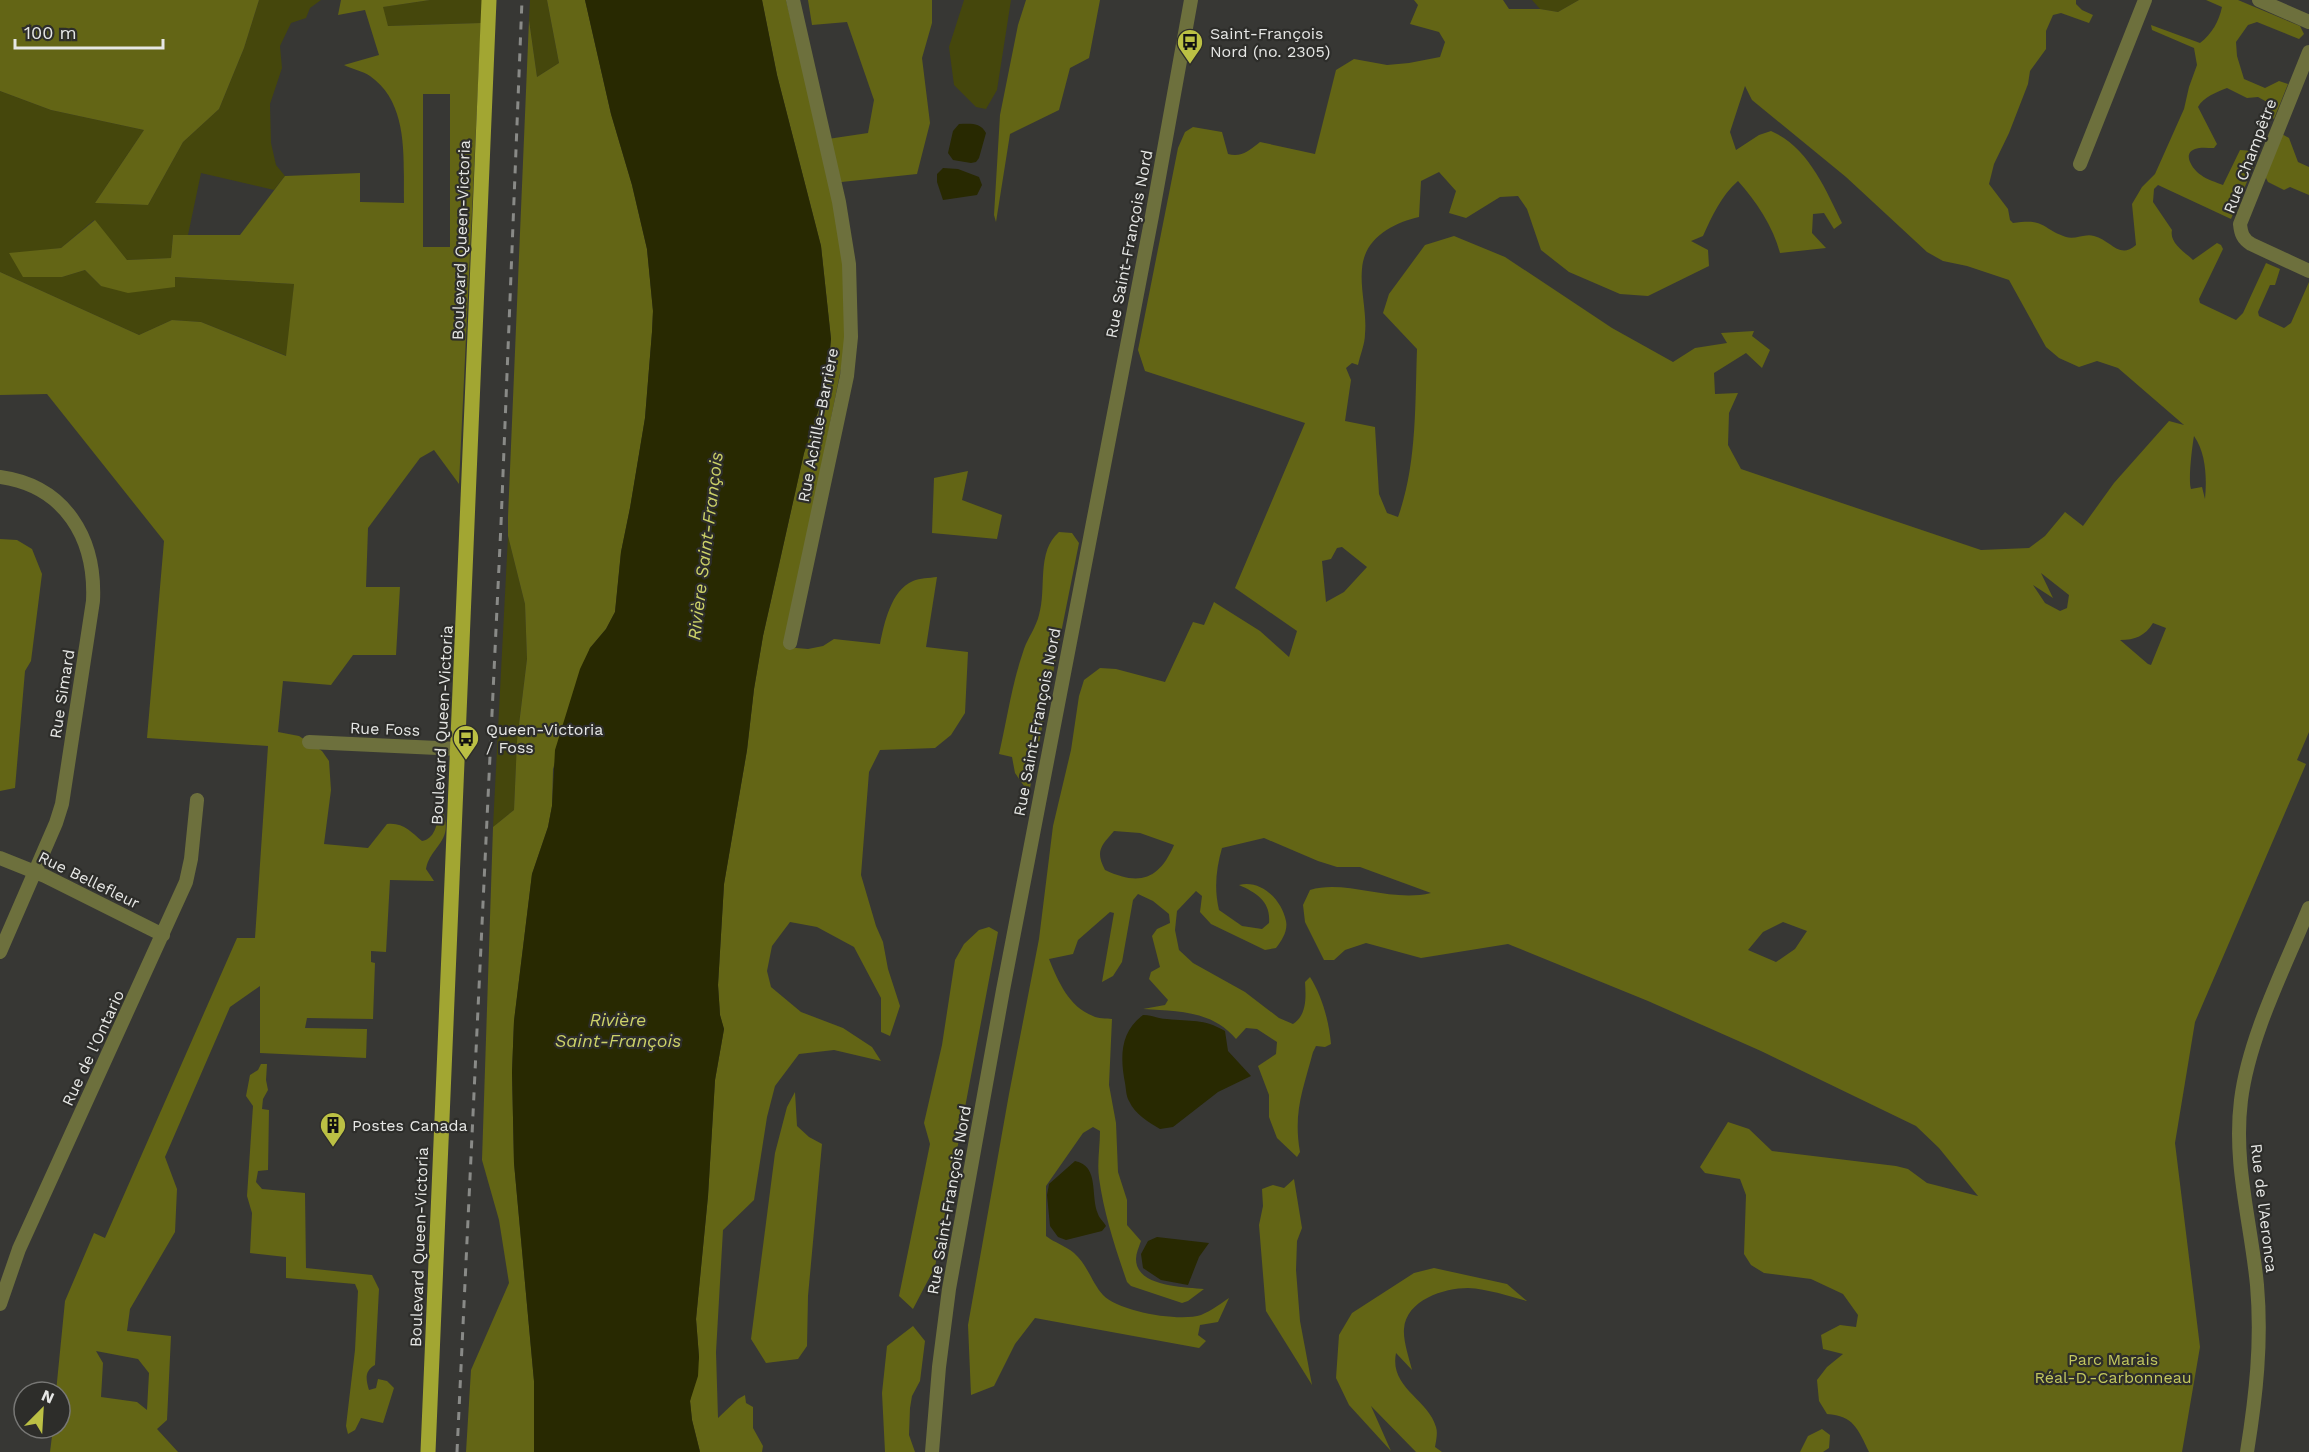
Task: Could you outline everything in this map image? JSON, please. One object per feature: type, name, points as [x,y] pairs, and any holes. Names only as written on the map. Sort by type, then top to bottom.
[{"type":"main road","name":"Boulevard Queen-Victoria","points":[[428,1452],[489,0]]},
{"type":"street","name":"Rue Achille-Barrière","points":[[790,643],[845,386],[851,337],[849,264],[839,202],[793,0]]},
{"type":"street","name":"Rue Saint-François Nord","points":[[932,1452],[939,1367],[953,1266],[1003,990],[1152,216],[1191,0]]},
{"type":"street","points":[[2080,164],[2145,0]]},
{"type":"street","points":[[2259,0],[2309,22]]},
{"type":"street","name":"Rue Champêtre","points":[[2309,52],[2240,224],[2240,232],[2251,244],[2309,271]]},
{"type":"street","name":"Rue Simard","points":[[0,477],[33,485],[62,506],[81,534],[94,577],[93,601],[62,804],[56,824],[0,952]]},
{"type":"street","name":"Rue Foss","points":[[309,742],[459,749]]},
{"type":"street","name":"Rue de l'Ontario","points":[[0,1304],[19,1249],[163,935],[189,872],[197,800]]},
{"type":"street","name":"Rue Bellefleur","points":[[0,858],[35,872],[163,935]]},
{"type":"street","name":"Rue de l'Aeronca","points":[[2247,1452],[2256,1391],[2260,1340],[2256,1274],[2240,1176],[2238,1147],[2241,1100],[2246,1070],[2255,1043],[2309,908]]},
{"type":"shaded area","points":[[259,0],[321,0],[310,8],[306,18],[291,23],[280,46],[282,68],[270,104],[271,143],[276,165],[285,176],[274,190],[201,173],[188,235],[173,235],[171,258],[127,260],[94,220],[61,248],[9,254],[62,277],[85,270],[101,286],[175,287],[174,277],[294,284],[287,356],[201,322],[172,320],[139,335],[0,272],[0,91],[51,110],[144,130],[95,203],[148,205],[183,142],[219,109],[244,48]]},
{"type":"shaded area","points":[[430,0],[482,0],[481,23],[388,26],[382,7]]},
{"type":"shaded area","points":[[530,0],[547,0],[559,63],[537,77],[529,20]]},
{"type":"shaded area","points":[[964,0],[1011,0],[997,90],[986,109],[976,107],[954,85],[949,47]]},
{"type":"shaded area","points":[[1532,0],[1579,0],[1558,12],[1540,9]]},
{"type":"shaded area","points":[[508,536],[525,604],[527,659],[517,741],[514,810],[493,827]]},
{"type":"green space","points":[[0,0],[259,0],[244,48],[219,109],[183,142],[148,205],[95,203],[144,130],[51,110],[0,91]]},
{"type":"green space","points":[[341,0],[430,0],[383,7],[388,26],[481,23],[459,484],[434,450],[420,458],[368,528],[366,587],[400,587],[396,655],[353,655],[331,685],[283,681],[278,732],[299,736],[322,751],[329,761],[331,790],[324,844],[368,848],[387,824],[406,828],[422,841],[426,840],[433,834],[439,813],[443,812],[446,830],[428,861],[426,869],[434,881],[390,880],[386,952],[371,951],[371,962],[375,963],[373,1019],[307,1018],[305,1028],[367,1029],[366,1058],[260,1053],[260,986],[230,1007],[165,1157],[177,1189],[175,1232],[130,1309],[127,1331],[171,1336],[167,1420],[157,1429],[178,1452],[50,1452],[52,1440],[72,1440],[72,1380],[57,1380],[65,1301],[94,1233],[105,1238],[237,938],[255,938],[268,746],[147,738],[164,541],[47,394],[0,395],[0,272],[139,335],[172,320],[201,322],[286,356],[294,284],[175,277],[175,287],[128,293],[101,286],[85,270],[62,277],[23,277],[9,253],[61,248],[95,220],[127,260],[171,258],[173,235],[240,235],[285,176],[360,173],[360,202],[404,203],[402,134],[392,102],[383,88],[370,76],[344,65],[379,55],[365,10],[338,15]],"holes":[[[423,94],[450,94],[450,247],[423,247]],[[96,1351],[138,1359],[149,1373],[147,1410],[137,1402],[101,1397],[103,1363]]]},
{"type":"green space","points":[[547,0],[585,0],[611,114],[632,185],[647,249],[653,311],[652,332],[645,418],[621,552],[615,612],[606,629],[590,648],[553,769],[552,806],[548,827],[532,874],[514,1021],[512,1072],[514,1163],[534,1381],[534,1452],[466,1452],[471,1370],[509,1283],[499,1220],[482,1160],[493,827],[514,810],[517,741],[527,659],[525,604],[508,536],[508,517],[529,20],[537,77],[559,63]]},
{"type":"green space","points":[[762,0],[786,0],[821,140],[868,133],[874,100],[847,22],[812,25],[808,0],[932,0],[932,23],[922,58],[930,123],[917,174],[832,183],[847,293],[844,354],[785,647],[808,649],[823,646],[834,639],[880,644],[890,608],[899,592],[913,581],[937,577],[926,647],[968,652],[965,713],[951,735],[935,748],[880,750],[869,772],[861,875],[883,942],[888,969],[900,1006],[890,1036],[881,1032],[881,998],[854,947],[817,927],[790,922],[772,946],[767,971],[771,987],[801,1012],[843,1028],[872,1047],[881,1061],[834,1050],[799,1054],[775,1086],[767,1117],[754,1200],[723,1230],[716,1352],[718,1418],[745,1395],[746,1403],[753,1407],[753,1428],[763,1446],[762,1452],[700,1452],[690,1401],[699,1357],[696,1319],[708,1196],[715,1080],[724,1029],[720,1015],[718,985],[724,884],[747,750],[763,636],[804,453],[821,404],[828,371],[831,339],[821,246],[777,75]]},
{"type":"green space","points":[[1026,0],[1100,0],[1089,58],[1070,68],[1059,110],[1010,134],[996,222],[994,215],[1000,115],[1018,25]]},
{"type":"green space","name":"Parc Marais Réal-D.-Carbonneau","points":[[1414,0],[1503,0],[1509,9],[1540,9],[1558,12],[1579,0],[2076,0],[2076,4],[2082,10],[2093,15],[2089,23],[2061,13],[2053,15],[2046,31],[2046,49],[2030,71],[2028,84],[1994,164],[1989,184],[2008,209],[2010,220],[2013,223],[2037,223],[2069,238],[2094,236],[2120,250],[2130,249],[2136,245],[2132,204],[2142,187],[2155,174],[2184,109],[2197,65],[2194,48],[2152,30],[2151,25],[2200,43],[2214,27],[2222,7],[2206,0],[2238,0],[2300,26],[2304,34],[2299,39],[2257,22],[2248,25],[2236,42],[2237,56],[2244,79],[2265,88],[2279,81],[2288,84],[2274,119],[2265,112],[2267,102],[2258,97],[2247,98],[2227,88],[2207,98],[2198,107],[2217,144],[2214,148],[2199,148],[2191,151],[2190,162],[2198,173],[2223,185],[2240,150],[2254,151],[2258,156],[2231,219],[2158,185],[2154,189],[2153,202],[2172,230],[2173,239],[2178,247],[2193,260],[2217,243],[2223,249],[2199,299],[2200,303],[2236,320],[2243,313],[2266,263],[2280,269],[2275,285],[2270,285],[2258,312],[2259,316],[2284,328],[2291,323],[2309,282],[2309,732],[2297,760],[2306,764],[2195,1022],[2175,1143],[2200,1347],[2182,1452],[1869,1452],[1854,1425],[1836,1415],[1827,1414],[1819,1401],[1817,1380],[1827,1367],[1843,1354],[1823,1349],[1821,1335],[1840,1325],[1856,1327],[1858,1315],[1843,1294],[1811,1279],[1764,1273],[1751,1265],[1744,1254],[1746,1195],[1740,1179],[1705,1173],[1700,1167],[1728,1122],[1749,1129],[1772,1151],[1896,1166],[1908,1169],[1927,1183],[1978,1196],[1939,1148],[1916,1126],[1761,1051],[1648,1001],[1508,944],[1421,958],[1366,943],[1345,950],[1334,960],[1324,960],[1305,922],[1303,905],[1310,890],[1338,887],[1400,895],[1431,893],[1360,867],[1337,867],[1318,861],[1264,838],[1222,848],[1216,887],[1219,910],[1242,926],[1262,929],[1269,923],[1269,916],[1262,899],[1239,885],[1255,885],[1275,899],[1286,921],[1285,932],[1276,948],[1265,950],[1211,924],[1200,912],[1202,896],[1196,891],[1177,911],[1175,930],[1179,950],[1193,963],[1245,992],[1279,1018],[1293,1024],[1303,1011],[1305,982],[1310,977],[1314,984],[1329,1026],[1331,1044],[1325,1047],[1316,1046],[1313,1052],[1298,1113],[1300,1152],[1297,1157],[1277,1138],[1269,1117],[1269,1095],[1258,1066],[1276,1054],[1277,1042],[1257,1029],[1246,1028],[1236,1039],[1217,1023],[1194,1014],[1143,1009],[1165,1005],[1168,1000],[1149,979],[1151,972],[1160,967],[1152,936],[1157,929],[1170,923],[1169,914],[1153,901],[1138,894],[1133,900],[1122,962],[1113,976],[1102,982],[1114,913],[1110,912],[1078,940],[1073,954],[1049,959],[1065,992],[1077,1006],[1095,1017],[1112,1019],[1109,1085],[1116,1123],[1118,1172],[1127,1200],[1127,1225],[1141,1241],[1136,1257],[1138,1268],[1144,1275],[1163,1284],[1204,1289],[1182,1303],[1131,1286],[1127,1282],[1101,1191],[1098,1172],[1100,1131],[1093,1127],[1083,1133],[1046,1186],[1046,1236],[1079,1257],[1099,1290],[1111,1301],[1150,1314],[1191,1317],[1201,1315],[1229,1298],[1218,1322],[1200,1325],[1198,1335],[1206,1341],[1199,1348],[1035,1318],[1015,1344],[994,1386],[971,1395],[968,1325],[1039,939],[1053,826],[1071,750],[1079,696],[1084,680],[1100,668],[1116,669],[1165,682],[1193,622],[1204,625],[1214,602],[1260,631],[1289,657],[1297,631],[1235,588],[1305,423],[1145,371],[1138,350],[1178,148],[1185,132],[1193,127],[1222,132],[1228,154],[1241,154],[1260,142],[1315,154],[1336,70],[1354,59],[1387,65],[1440,57],[1445,42],[1439,32],[1410,24],[1418,5]],"holes":[[[1745,86],[1752,100],[1846,177],[1927,252],[1943,261],[1967,266],[2009,280],[2046,347],[2059,358],[2079,367],[2097,361],[2118,368],[2184,425],[2169,421],[2114,483],[2083,526],[2065,512],[2045,536],[2029,548],[1981,550],[1741,469],[1728,445],[1729,413],[1738,393],[1715,394],[1714,373],[1746,353],[1762,368],[1770,350],[1752,336],[1754,331],[1721,333],[1727,343],[1695,348],[1673,362],[1612,328],[1505,257],[1454,236],[1425,245],[1389,294],[1383,313],[1417,349],[1414,434],[1409,477],[1398,517],[1387,513],[1379,494],[1375,427],[1345,421],[1351,380],[1346,368],[1352,363],[1358,365],[1364,342],[1362,277],[1364,258],[1374,241],[1390,228],[1419,217],[1421,181],[1439,172],[1456,191],[1449,213],[1466,218],[1500,197],[1518,196],[1527,209],[1541,250],[1569,272],[1620,294],[1648,296],[1709,266],[1708,250],[1691,241],[1703,236],[1722,200],[1738,181],[1763,214],[1780,253],[1826,248],[1812,233],[1813,214],[1824,213],[1834,229],[1842,223],[1822,183],[1805,158],[1784,138],[1771,131],[1759,135],[1736,150],[1730,132]],[[2194,436],[2205,466],[2205,499],[2202,487],[2191,489],[2190,472]],[[1342,547],[1367,567],[1344,592],[1326,602],[1322,561],[1331,559],[1337,548]],[[2041,573],[2069,595],[2067,608],[2060,611],[2045,603],[2033,585],[2053,598]],[[2153,623],[2166,628],[2151,665],[2120,640],[2135,638],[2147,631]],[[1114,831],[1140,833],[1174,845],[1162,866],[1155,873],[1147,877],[1128,878],[1105,870],[1100,853]],[[1783,922],[1807,931],[1795,949],[1776,962],[1748,950],[1763,932]]]},
{"type":"green space","points":[[2282,134],[2289,138],[2298,162],[2309,167],[2309,195],[2290,187],[2284,190],[2268,182],[2265,176]]},
{"type":"green space","points":[[968,471],[962,500],[1002,515],[997,539],[932,533],[934,478]]},
{"type":"green space","points":[[1059,532],[1072,533],[1079,543],[1029,793],[1015,773],[1012,757],[999,754],[1020,662],[1039,615],[1047,550]]},
{"type":"green space","points":[[0,539],[17,540],[32,549],[42,574],[31,661],[25,671],[15,788],[0,791]]},
{"type":"green space","points":[[989,927],[998,932],[935,1267],[913,1309],[899,1296],[930,1144],[924,1123],[942,1045],[955,960],[964,944],[979,930]]},
{"type":"green space","points":[[261,1064],[267,1064],[268,1090],[263,1099],[262,1109],[269,1110],[268,1170],[258,1171],[256,1182],[262,1189],[305,1193],[306,1268],[372,1275],[379,1289],[375,1365],[367,1373],[367,1383],[369,1390],[376,1388],[378,1379],[387,1381],[394,1388],[383,1423],[361,1418],[355,1430],[348,1434],[346,1426],[355,1350],[358,1291],[355,1284],[286,1278],[286,1257],[250,1253],[252,1213],[247,1196],[253,1106],[246,1096],[250,1075],[258,1070]]},
{"type":"green space","points":[[795,1092],[797,1126],[809,1137],[822,1144],[808,1296],[807,1346],[798,1359],[766,1363],[751,1339],[775,1153],[787,1107]]},
{"type":"green space","points":[[1294,1179],[1302,1228],[1297,1241],[1296,1270],[1300,1321],[1312,1385],[1266,1311],[1259,1225],[1263,1206],[1262,1189],[1273,1185],[1284,1188]]},
{"type":"green space","points":[[1434,1268],[1507,1284],[1527,1301],[1468,1288],[1438,1293],[1411,1310],[1406,1319],[1404,1334],[1412,1370],[1396,1353],[1395,1365],[1403,1384],[1432,1417],[1437,1429],[1435,1447],[1442,1452],[1416,1452],[1371,1406],[1391,1451],[1349,1405],[1336,1378],[1339,1335],[1352,1313],[1414,1273]]},
{"type":"green space","points":[[913,1326],[925,1341],[920,1381],[912,1396],[910,1408],[909,1435],[915,1452],[885,1452],[882,1393],[887,1346]]},
{"type":"green space","points":[[1822,1429],[1830,1435],[1829,1448],[1823,1452],[1800,1452],[1808,1436]]},
{"type":"water","name":"Rivière Saint-François","points":[[585,0],[762,0],[777,75],[821,246],[831,339],[826,388],[804,453],[763,636],[747,750],[724,884],[718,985],[720,1015],[724,1029],[715,1080],[708,1196],[696,1319],[698,1376],[690,1401],[700,1452],[534,1452],[534,1381],[514,1163],[512,1072],[514,1021],[532,874],[548,827],[552,806],[555,750],[580,669],[590,648],[606,629],[615,612],[621,552],[645,418],[653,311],[647,249],[632,185],[611,114]]},
{"type":"water","points":[[959,124],[978,125],[986,133],[976,162],[953,160],[948,153],[953,131]]},
{"type":"water","points":[[943,168],[958,169],[979,177],[982,185],[977,195],[943,200],[937,174]]},
{"type":"water","points":[[1143,1015],[1203,1022],[1225,1031],[1228,1051],[1251,1076],[1218,1092],[1173,1127],[1160,1129],[1142,1117],[1132,1106],[1127,1097],[1123,1073],[1122,1055],[1126,1037],[1135,1022]]},
{"type":"water","points":[[1075,1161],[1083,1164],[1091,1175],[1096,1207],[1106,1226],[1102,1231],[1066,1240],[1058,1237],[1050,1226],[1047,1195],[1049,1184]]},
{"type":"water","points":[[1157,1237],[1209,1243],[1199,1257],[1188,1285],[1161,1280],[1143,1268],[1141,1254],[1148,1241]]},
{"type":"railway","points":[[457,1452],[501,524],[522,0]]},
{"type":"place","name":"Saint-François Nord (no. 2305)","points":[[1190,65]]},
{"type":"place","name":"Queen-Victoria / Foss","points":[[466,761]]},
{"type":"place","name":"Postes Canada","points":[[333,1148]]}]
